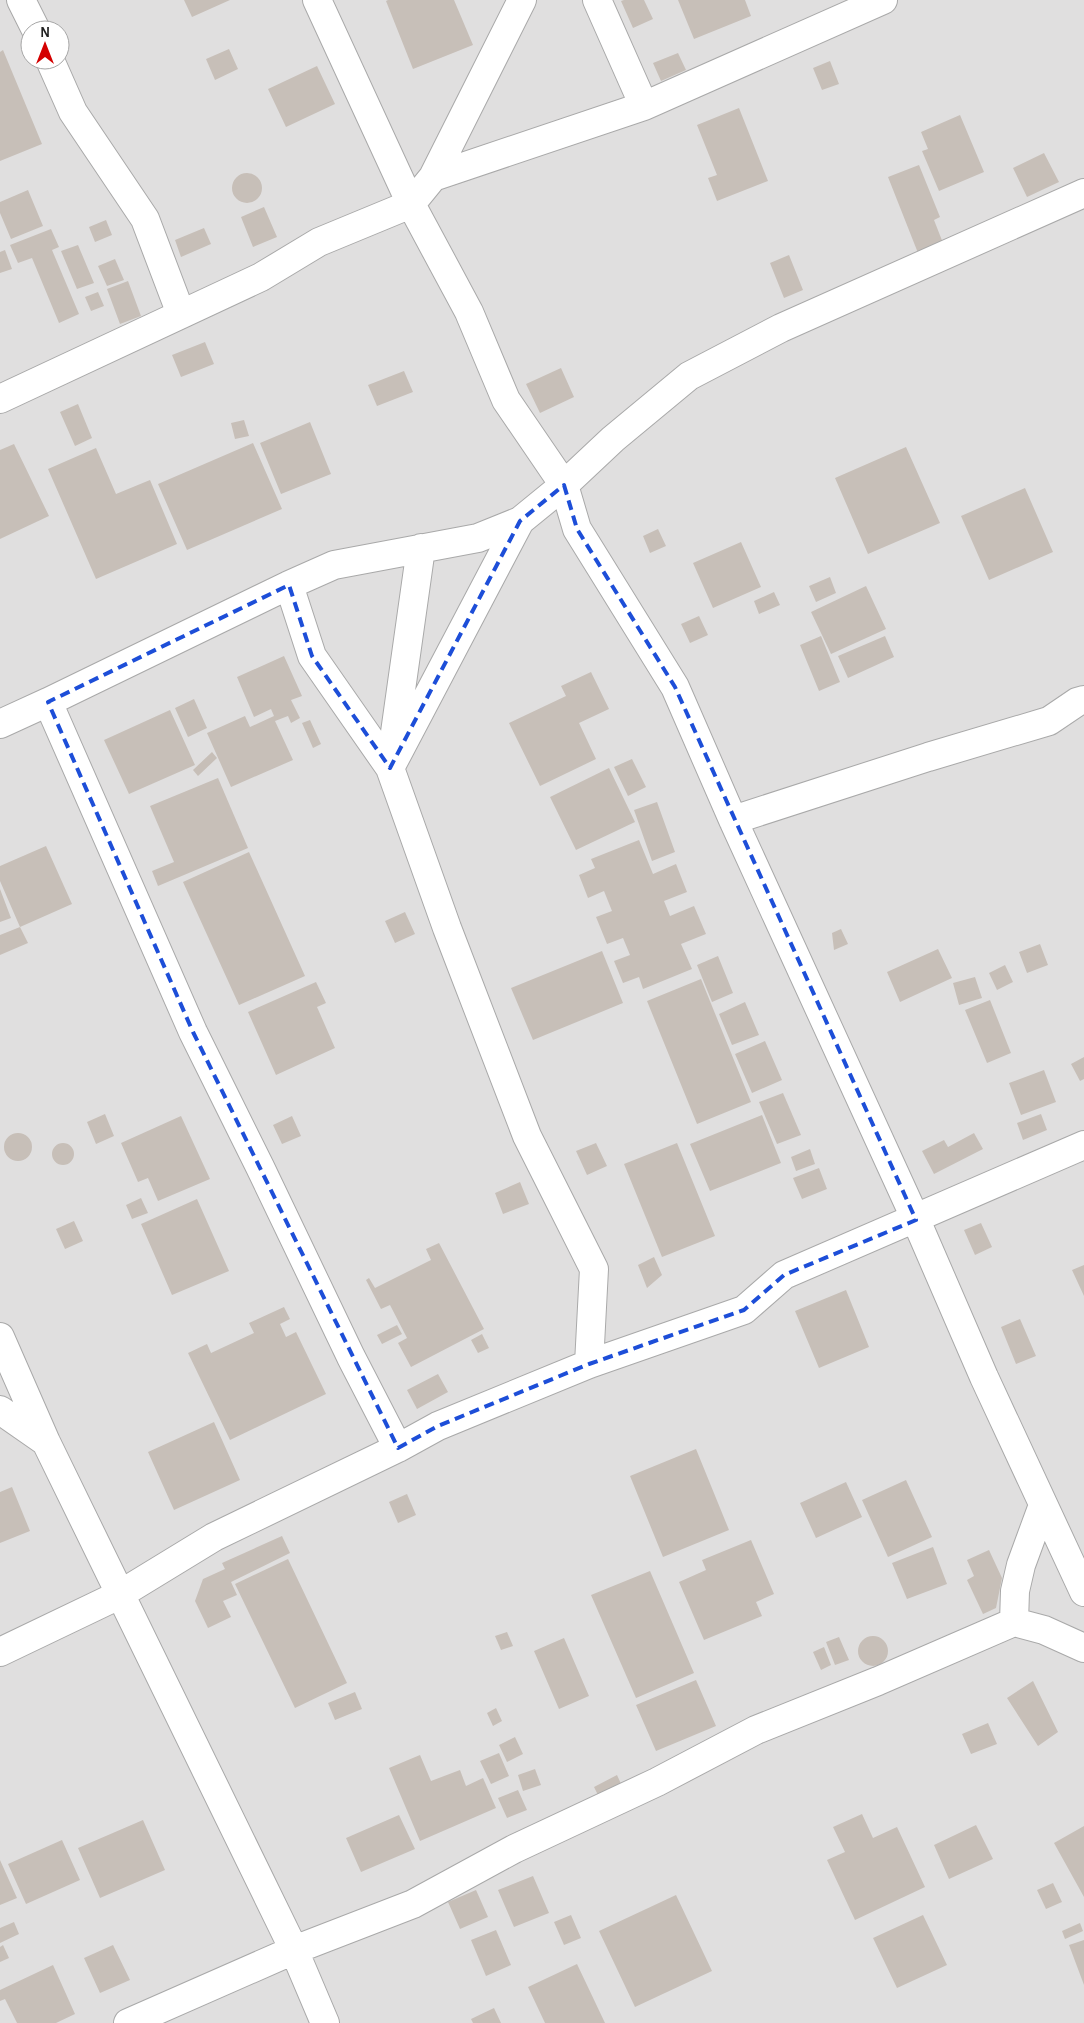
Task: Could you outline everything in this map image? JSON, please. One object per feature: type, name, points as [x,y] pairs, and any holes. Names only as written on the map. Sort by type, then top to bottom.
[{"type":"street","points":[[21,0],[31,20]]},
{"type":"street","points":[[317,0],[411,204],[469,312],[506,400],[564,485],[577,530],[675,687],[733,820],[916,1220],[984,1377],[1084,1592]]},
{"type":"street","points":[[0,399],[261,277],[319,242],[411,204],[432,177],[522,0]]},
{"type":"street","points":[[597,0],[644,106]]},
{"type":"street","points":[[432,177],[644,106],[883,0]]},
{"type":"street","points":[[54,70],[73,112],[145,219],[181,314]]},
{"type":"street","points":[[0,724],[334,565],[478,538],[520,521],[564,485],[613,439],[689,376],[780,328],[1084,193]]},
{"type":"street","points":[[390,768],[520,521]]},
{"type":"street","points":[[390,768],[421,548]]},
{"type":"street","points":[[289,585],[312,656],[390,768],[447,928],[527,1136],[594,1269],[589,1364]]},
{"type":"street","points":[[733,820],[928,757],[1049,721],[1077,702],[1084,700]]},
{"type":"street","points":[[48,702],[193,1032],[398,1448]]},
{"type":"street","points":[[0,1652],[120,1595],[214,1537],[398,1448],[438,1426],[589,1364],[744,1310],[784,1275],[916,1220],[1084,1145]]},
{"type":"street","points":[[0,1337],[46,1442],[294,1950],[325,2023]]},
{"type":"street","points":[[0,1410],[46,1442]]},
{"type":"street","points":[[1014,1622],[1015,1591],[1021,1565],[1044,1504]]},
{"type":"street","points":[[128,2023],[294,1950],[413,1904],[514,1849],[657,1782],[756,1730],[878,1681],[1014,1622],[1044,1630],[1084,1648]]},
{"type":"highlighted area","points":[[564,485],[577,529],[675,687],[916,1220],[784,1275],[744,1310],[589,1364],[438,1426],[398,1448],[193,1032],[48,702],[289,585],[312,656],[390,768],[520,521]]},
{"type":"shaded area","points":[[0,0],[1084,0],[1084,2023],[0,2023]]},
{"type":"building","points":[[184,0],[230,0],[192,17]]},
{"type":"building","points":[[454,0],[473,45],[413,69],[386,1]]},
{"type":"building","points":[[644,0],[653,19],[633,28],[621,1]]},
{"type":"building","points":[[678,0],[745,0],[751,16],[694,39]]},
{"type":"building","points":[[229,49],[238,69],[215,80],[206,59]]},
{"type":"building","points":[[3,50],[42,144],[0,161],[0,52]]},
{"type":"building","points":[[678,53],[686,70],[661,81],[653,63]]},
{"type":"building","points":[[830,61],[839,84],[822,90],[813,68]]},
{"type":"building","points":[[317,66],[335,104],[286,127],[268,89]]},
{"type":"building","points":[[739,108],[768,181],[717,201],[708,178],[717,175],[697,125]]},
{"type":"building","points":[[960,115],[984,172],[939,191],[922,151],[928,149],[921,132]]},
{"type":"building","points":[[1044,153],[1059,182],[1027,197],[1013,168]]},
{"type":"building","points":[[919,165],[940,217],[934,220],[943,243],[918,253],[888,177]]},
{"type":"building","points":[[247,173],[253,174],[261,182],[261,194],[253,202],[247,203],[241,202],[233,194],[232,188],[233,182],[241,174]]},
{"type":"building","points":[[28,190],[43,226],[11,239],[0,213],[0,202]]},
{"type":"building","points":[[264,207],[277,237],[253,247],[241,217]]},
{"type":"building","points":[[106,220],[112,235],[95,242],[89,227]]},
{"type":"building","points":[[204,228],[211,244],[181,257],[175,240]]},
{"type":"building","points":[[51,229],[59,247],[52,250],[79,314],[59,323],[32,258],[18,263],[10,245]]},
{"type":"building","points":[[78,245],[94,283],[77,289],[61,251]]},
{"type":"building","points":[[5,250],[12,269],[0,273],[0,252]]},
{"type":"building","points":[[789,255],[803,290],[784,298],[770,263]]},
{"type":"building","points":[[115,259],[124,280],[107,286],[98,266]]},
{"type":"building","points":[[128,281],[141,316],[120,324],[107,289]]},
{"type":"building","points":[[98,292],[104,306],[91,311],[85,297]]},
{"type":"building","points":[[205,342],[214,364],[181,377],[172,355]]},
{"type":"building","points":[[561,368],[574,397],[540,413],[526,384]]},
{"type":"building","points":[[404,371],[413,392],[377,406],[368,385]]},
{"type":"building","points":[[78,404],[92,438],[75,446],[60,412]]},
{"type":"building","points":[[244,420],[249,436],[235,439],[231,423]]},
{"type":"building","points":[[310,422],[331,474],[281,494],[260,443]]},
{"type":"building","points":[[253,443],[282,509],[187,550],[158,484]]},
{"type":"building","points":[[14,444],[49,516],[0,539],[0,450]]},
{"type":"building","points":[[906,447],[940,523],[868,554],[835,478]]},
{"type":"building","points":[[96,448],[116,494],[150,480],[177,544],[96,579],[48,469]]},
{"type":"building","points":[[1025,488],[1053,552],[989,580],[961,516]]},
{"type":"building","points":[[658,529],[666,546],[650,553],[643,536]]},
{"type":"building","points":[[741,542],[761,587],[713,608],[693,563]]},
{"type":"building","points":[[830,577],[836,593],[816,602],[809,586]]},
{"type":"building","points":[[866,586],[886,629],[831,654],[811,612]]},
{"type":"building","points":[[774,592],[780,605],[759,614],[754,601]]},
{"type":"building","points":[[699,616],[708,635],[690,643],[681,624]]},
{"type":"building","points":[[821,636],[840,682],[819,691],[800,645]]},
{"type":"building","points":[[885,636],[894,657],[848,678],[838,656]]},
{"type":"building","points":[[284,656],[302,696],[291,700],[300,718],[291,723],[288,716],[275,721],[293,760],[231,787],[207,733],[245,716],[250,727],[274,716],[271,709],[254,717],[237,677]]},
{"type":"building","points":[[591,672],[609,709],[579,723],[596,759],[540,786],[509,723],[566,696],[561,686]]},
{"type":"building","points":[[194,699],[207,728],[188,737],[175,708]]},
{"type":"building","points":[[170,710],[195,765],[129,794],[104,740]]},
{"type":"building","points":[[310,720],[321,744],[313,748],[302,723]]},
{"type":"building","points":[[212,752],[217,758],[198,776],[193,770]]},
{"type":"building","points":[[632,759],[646,787],[628,796],[614,767]]},
{"type":"building","points":[[609,768],[635,822],[576,850],[550,797]]},
{"type":"building","points":[[218,778],[248,848],[158,886],[152,871],[174,862],[150,806]]},
{"type":"building","points":[[657,802],[675,852],[652,861],[634,810]]},
{"type":"building","points":[[639,840],[653,874],[676,864],[687,892],[664,901],[670,916],[694,906],[706,934],[681,944],[692,969],[643,989],[639,977],[623,983],[614,961],[630,955],[623,938],[607,944],[596,917],[612,911],[604,891],[588,898],[579,875],[595,868],[591,859]]},
{"type":"building","points":[[46,846],[72,904],[20,927],[0,881],[0,866]]},
{"type":"building","points":[[249,852],[305,976],[239,1005],[183,882]]},
{"type":"building","points":[[0,889],[11,918],[0,922]]},
{"type":"building","points":[[405,912],[415,934],[395,943],[385,921]]},
{"type":"building","points":[[20,927],[28,943],[0,955],[0,935]]},
{"type":"building","points":[[841,929],[848,944],[834,950],[832,933]]},
{"type":"building","points":[[1040,944],[1048,965],[1027,973],[1019,952]]},
{"type":"building","points":[[938,949],[952,978],[900,1002],[887,972]]},
{"type":"building","points":[[602,951],[623,1003],[533,1040],[511,988]]},
{"type":"building","points":[[718,956],[733,993],[712,1002],[697,965]]},
{"type":"building","points":[[1005,965],[1013,982],[997,990],[989,973]]},
{"type":"building","points":[[975,977],[982,998],[959,1005],[953,983]]},
{"type":"building","points":[[701,979],[751,1102],[697,1124],[647,1001]]},
{"type":"building","points":[[316,982],[326,1003],[317,1007],[335,1048],[276,1075],[248,1012]]},
{"type":"building","points":[[990,1000],[1011,1053],[987,1063],[965,1010]]},
{"type":"building","points":[[745,1002],[759,1035],[732,1045],[719,1014]]},
{"type":"building","points":[[765,1041],[782,1080],[752,1093],[735,1054]]},
{"type":"building","points":[[1084,1057],[1084,1079],[1080,1081],[1071,1064]]},
{"type":"building","points":[[1044,1070],[1056,1102],[1021,1115],[1009,1083]]},
{"type":"building","points":[[783,1093],[801,1135],[777,1144],[759,1102]]},
{"type":"building","points":[[105,1114],[114,1136],[96,1144],[87,1122]]},
{"type":"building","points":[[1041,1114],[1047,1130],[1023,1140],[1017,1123]]},
{"type":"building","points":[[762,1115],[781,1163],[710,1191],[690,1144]]},
{"type":"building","points":[[181,1116],[210,1179],[158,1201],[148,1178],[138,1182],[121,1143]]},
{"type":"building","points":[[292,1116],[301,1136],[282,1144],[273,1125]]},
{"type":"building","points":[[18,1133],[28,1137],[32,1147],[28,1157],[18,1161],[8,1157],[4,1147],[8,1137]]},
{"type":"building","points":[[974,1133],[983,1149],[934,1174],[922,1151],[944,1140],[948,1147]]},
{"type":"building","points":[[63,1143],[71,1146],[74,1154],[71,1162],[63,1165],[55,1162],[52,1154],[55,1146]]},
{"type":"building","points":[[596,1143],[607,1166],[587,1175],[576,1151]]},
{"type":"building","points":[[677,1143],[715,1236],[662,1257],[624,1164]]},
{"type":"building","points":[[810,1149],[815,1164],[796,1171],[791,1157]]},
{"type":"building","points":[[819,1168],[827,1189],[802,1199],[793,1178]]},
{"type":"building","points":[[520,1182],[529,1204],[503,1214],[495,1193]]},
{"type":"building","points":[[141,1198],[148,1213],[132,1219],[126,1205]]},
{"type":"building","points":[[197,1199],[229,1271],[172,1295],[141,1224]]},
{"type":"building","points":[[74,1221],[83,1241],[65,1249],[56,1229]]},
{"type":"building","points":[[981,1223],[992,1247],[975,1255],[964,1230]]},
{"type":"building","points":[[439,1243],[484,1329],[411,1367],[398,1343],[407,1338],[390,1305],[381,1309],[366,1280],[369,1278],[375,1288],[431,1260],[426,1249]]},
{"type":"building","points":[[654,1257],[662,1275],[647,1288],[638,1265]]},
{"type":"building","points":[[1084,1265],[1084,1296],[1072,1270]]},
{"type":"building","points":[[846,1290],[869,1347],[819,1368],[795,1311]]},
{"type":"building","points":[[284,1307],[290,1319],[280,1324],[286,1337],[296,1332],[326,1394],[230,1440],[188,1353],[207,1344],[211,1353],[254,1333],[249,1323]]},
{"type":"building","points":[[1020,1319],[1036,1356],[1016,1364],[1001,1327]]},
{"type":"building","points":[[397,1325],[402,1334],[382,1344],[377,1335]]},
{"type":"building","points":[[482,1334],[489,1348],[478,1353],[471,1340]]},
{"type":"building","points":[[438,1374],[448,1392],[417,1409],[407,1390]]},
{"type":"building","points":[[214,1422],[240,1480],[174,1510],[148,1452]]},
{"type":"building","points":[[696,1449],[729,1530],[663,1557],[630,1476]]},
{"type":"building","points":[[906,1480],[932,1537],[888,1557],[862,1500]]},
{"type":"building","points":[[846,1482],[862,1517],[816,1538],[800,1503]]},
{"type":"building","points":[[12,1487],[30,1531],[0,1543],[0,1492]]},
{"type":"building","points":[[407,1494],[416,1515],[398,1523],[389,1502]]},
{"type":"building","points":[[282,1536],[290,1553],[231,1582],[237,1595],[223,1601],[231,1617],[208,1628],[195,1601],[203,1579],[225,1569],[222,1563]]},
{"type":"building","points":[[751,1540],[774,1594],[756,1602],[762,1616],[704,1640],[679,1582],[706,1570],[702,1560]]},
{"type":"building","points":[[933,1547],[947,1584],[907,1599],[892,1563]]},
{"type":"building","points":[[989,1550],[1002,1578],[996,1608],[983,1614],[967,1580],[974,1576],[967,1560]]},
{"type":"building","points":[[288,1559],[347,1683],[295,1708],[235,1584]]},
{"type":"building","points":[[650,1571],[694,1673],[636,1698],[591,1595]]},
{"type":"building","points":[[507,1632],[513,1646],[501,1650],[495,1636]]},
{"type":"building","points":[[873,1636],[884,1640],[888,1651],[884,1662],[873,1666],[862,1662],[858,1651],[862,1640]]},
{"type":"building","points":[[839,1637],[849,1660],[835,1665],[826,1642]]},
{"type":"building","points":[[564,1638],[589,1696],[559,1709],[534,1651]]},
{"type":"building","points":[[824,1647],[831,1665],[821,1670],[813,1652]]},
{"type":"building","points":[[696,1680],[716,1726],[656,1751],[636,1705]]},
{"type":"building","points":[[1033,1681],[1058,1732],[1038,1746],[1007,1698]]},
{"type":"building","points":[[355,1692],[362,1709],[335,1720],[328,1703]]},
{"type":"building","points":[[496,1708],[502,1721],[493,1726],[487,1713]]},
{"type":"building","points":[[988,1723],[997,1744],[971,1754],[962,1734]]},
{"type":"building","points":[[515,1737],[523,1754],[507,1762],[499,1745]]},
{"type":"building","points":[[499,1753],[509,1776],[491,1784],[480,1761]]},
{"type":"building","points":[[420,1755],[431,1781],[460,1770],[466,1786],[483,1778],[496,1808],[420,1841],[389,1768]]},
{"type":"building","points":[[535,1769],[541,1785],[523,1791],[518,1775]]},
{"type":"building","points":[[617,1775],[622,1786],[599,1797],[594,1787]]},
{"type":"building","points":[[518,1790],[527,1810],[507,1818],[498,1798]]},
{"type":"building","points":[[862,1814],[873,1838],[897,1827],[925,1887],[855,1920],[827,1860],[845,1852],[833,1827]]},
{"type":"building","points":[[399,1815],[415,1849],[361,1872],[346,1838]]},
{"type":"building","points":[[143,1820],[165,1870],[100,1898],[78,1848]]},
{"type":"building","points":[[976,1825],[993,1859],[949,1879],[934,1845]]},
{"type":"building","points":[[1084,1826],[1084,1897],[1054,1843]]},
{"type":"building","points":[[62,1840],[80,1880],[26,1904],[8,1864]]},
{"type":"building","points":[[0,1860],[17,1898],[0,1905]]},
{"type":"building","points":[[533,1876],[549,1913],[514,1927],[498,1890]]},
{"type":"building","points":[[1053,1883],[1062,1902],[1046,1909],[1037,1890]]},
{"type":"building","points":[[476,1890],[488,1917],[460,1929],[448,1902]]},
{"type":"building","points":[[676,1895],[712,1971],[635,2007],[599,1931]]},
{"type":"building","points":[[571,1915],[581,1938],[564,1945],[554,1922]]},
{"type":"building","points":[[923,1915],[947,1965],[897,1988],[873,1938]]},
{"type":"building","points":[[14,1922],[19,1934],[0,1943],[0,1928]]},
{"type":"building","points":[[1080,1923],[1083,1931],[1065,1939],[1062,1931]]},
{"type":"building","points":[[496,1930],[511,1965],[486,1976],[471,1940]]},
{"type":"building","points":[[1084,1940],[1084,1985],[1069,1945]]},
{"type":"building","points":[[3,1945],[9,1958],[0,1962],[0,1947]]},
{"type":"building","points":[[113,1945],[130,1980],[100,1993],[84,1958]]},
{"type":"building","points":[[577,1964],[605,2023],[545,2023],[528,1987]]},
{"type":"building","points":[[53,1965],[75,2014],[56,2023],[17,2023],[5,1999],[0,2001],[0,1990]]},
{"type":"building","points":[[494,2008],[501,2023],[473,2023],[471,2019]]}]
